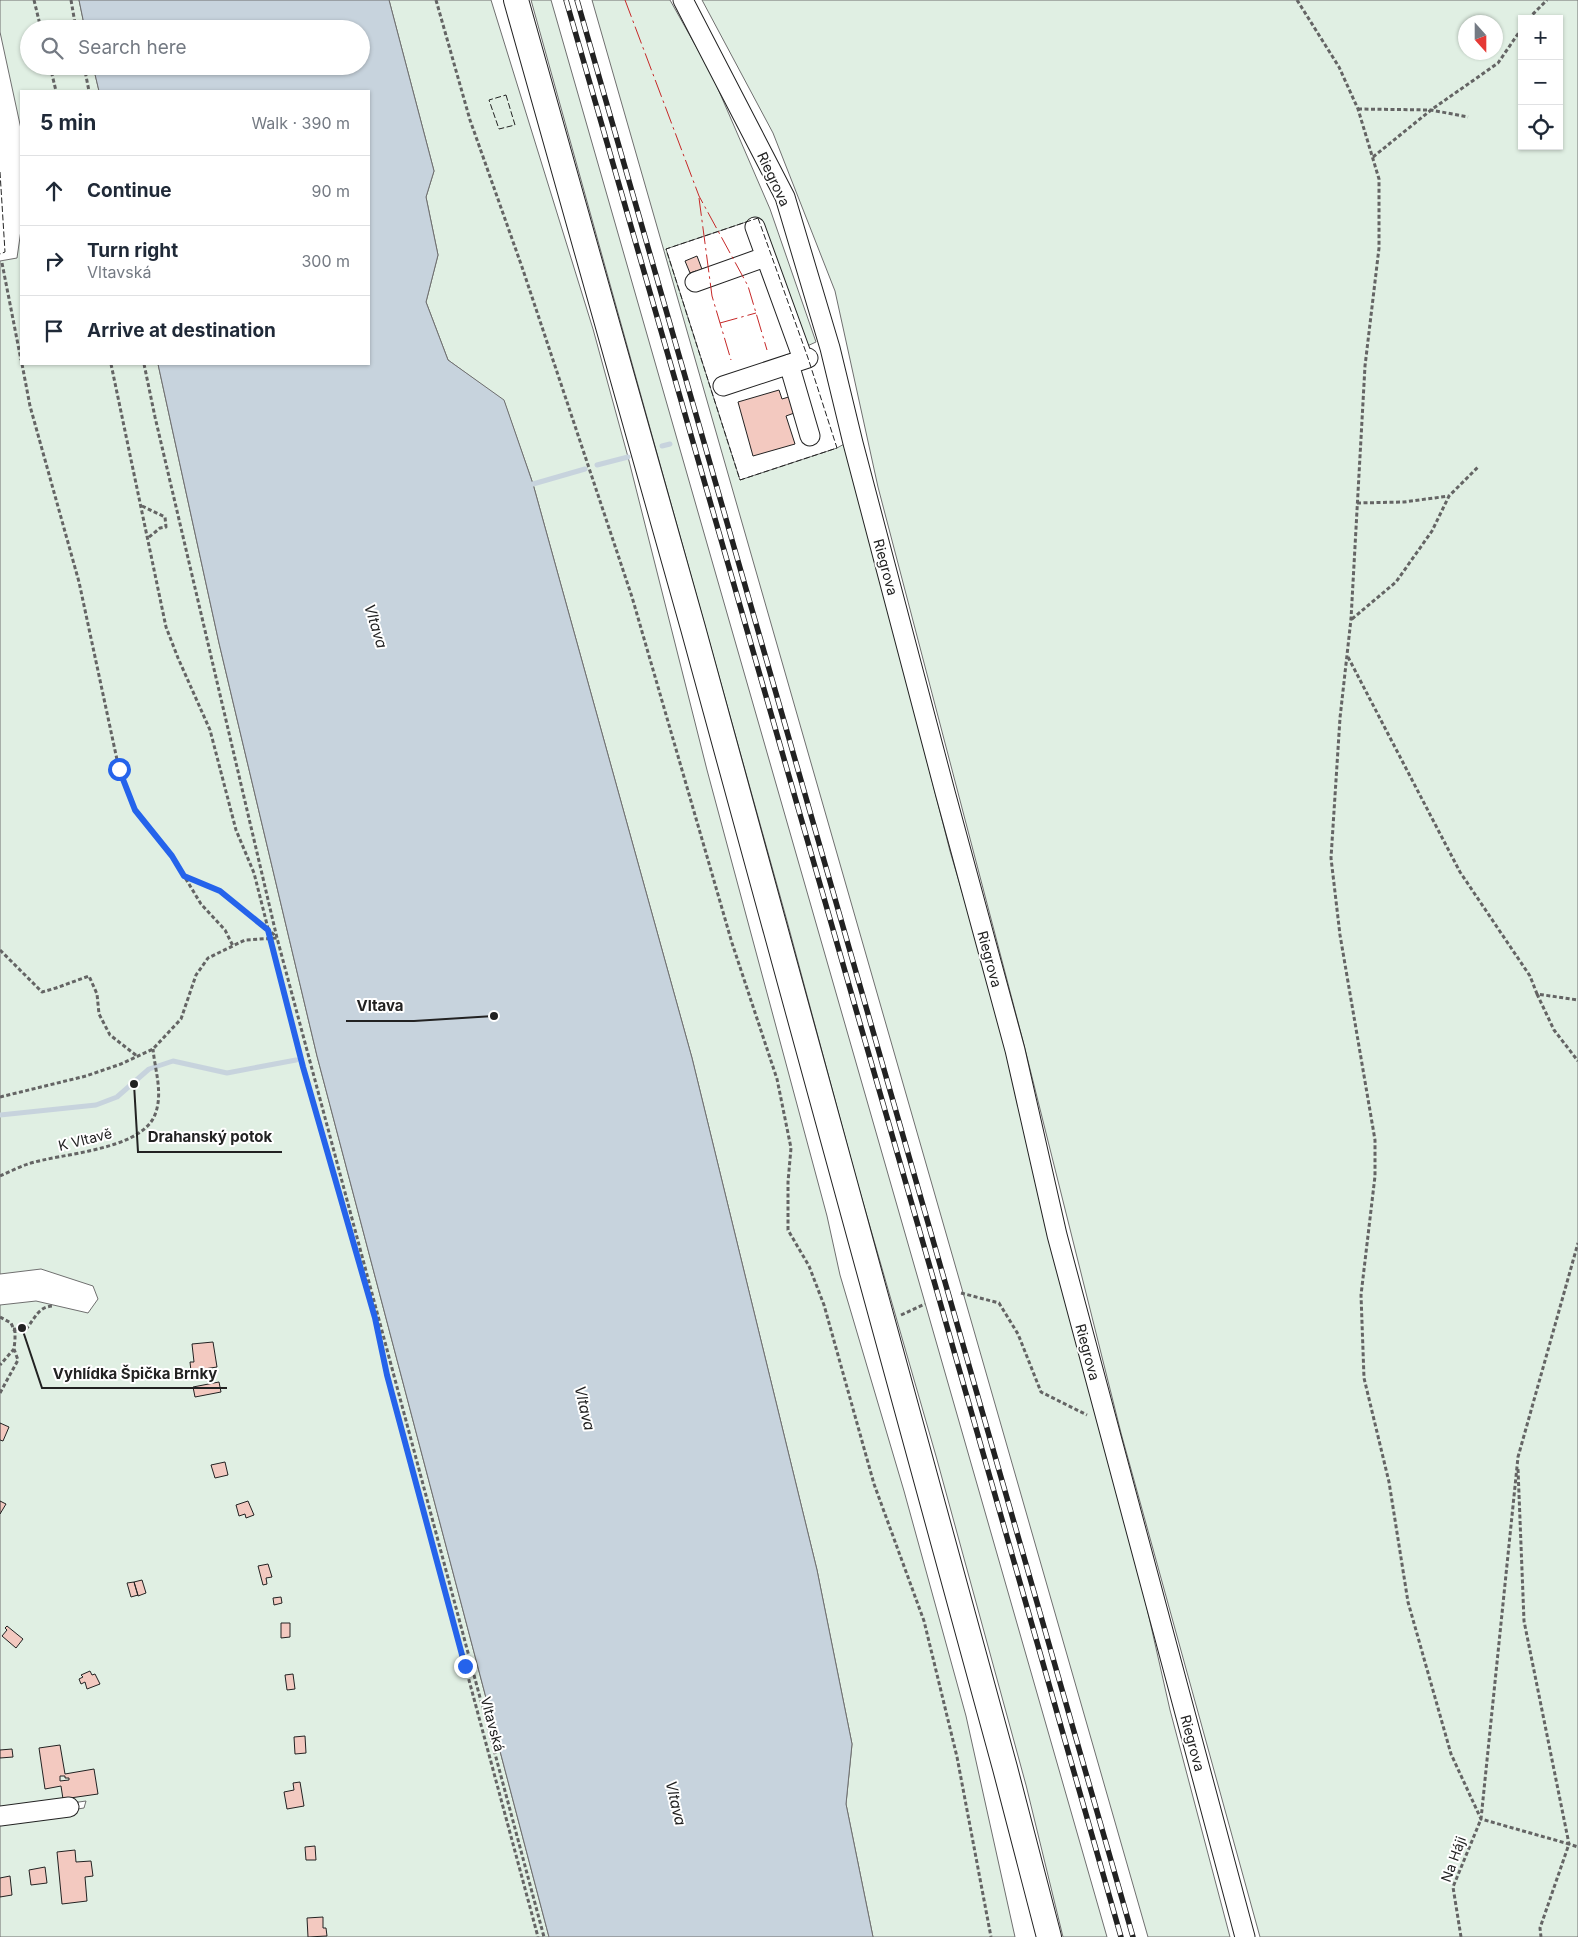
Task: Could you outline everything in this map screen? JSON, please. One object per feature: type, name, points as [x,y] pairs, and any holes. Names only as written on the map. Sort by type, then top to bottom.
[{"type":"main road","points":[[516,0],[687,608],[1005,1768],[1049,1937]]},
{"type":"street","name":"Riegrova","points":[[683,0],[785,197],[818,310],[1015,1050],[1057,1235],[1245,1937]]},
{"type":"street","points":[[755,227],[800,360],[810,436]]},
{"type":"street","points":[[695,282],[765,257]]},
{"type":"street","points":[[723,386],[800,360]]},
{"type":"street","points":[[0,1816],[69,1807]]},
{"type":"path","points":[[34,0],[39,20]]},
{"type":"path","points":[[71,0],[74,20]]},
{"type":"path","points":[[436,0],[470,120],[522,267],[632,597],[732,943],[777,1080],[791,1148],[788,1182],[788,1230],[809,1266],[824,1305],[874,1484],[924,1621],[957,1757],[990,1937]]},
{"type":"path","points":[[1298,0],[1339,67],[1358,109],[1379,179],[1379,248],[1365,366],[1351,619],[1340,718],[1331,858],[1340,935],[1375,1140],[1375,1176],[1361,1295],[1364,1378],[1389,1482],[1408,1602],[1451,1754],[1481,1818],[1578,1847]]},
{"type":"path","points":[[1532,15],[1547,0]]},
{"type":"path","points":[[1372,157],[1430,110],[1498,63],[1518,34]]},
{"type":"path","points":[[52,75],[56,90]]},
{"type":"path","points":[[86,75],[89,90]]},
{"type":"path","points":[[1358,109],[1430,110],[1468,117]]},
{"type":"path","points":[[2,263],[19,339]]},
{"type":"path","points":[[23,365],[30,406],[79,582],[119,769],[135,810],[172,856],[201,904],[225,930],[233,946]]},
{"type":"path","name":"Vltavská","points":[[111,365],[166,627],[210,730],[236,830],[254,873],[303,1067],[375,1318],[387,1375],[538,1937]]},
{"type":"path","points":[[144,365],[277,938],[544,1937]]},
{"type":"path","points":[[1351,619],[1396,582],[1432,531],[1448,496],[1478,466]]},
{"type":"path","points":[[1357,503],[1404,502],[1448,496]]},
{"type":"path","points":[[142,506],[165,517],[166,526],[160,528],[148,538]]},
{"type":"path","points":[[1348,656],[1460,872],[1530,976],[1554,1030],[1578,1061]]},
{"type":"path","points":[[184,876],[220,891],[277,938]]},
{"type":"path","points":[[0,1097],[86,1076],[153,1049],[181,1019],[196,975],[208,958],[246,940],[277,938]]},
{"type":"path","points":[[0,950],[42,992],[89,976],[97,994],[100,1014],[110,1035],[137,1056]]},
{"type":"path","points":[[1537,994],[1578,1000]]},
{"type":"path","name":"K Vltavě","points":[[0,1176],[28,1163],[119,1143],[138,1133],[154,1117],[159,1096],[158,1071],[154,1062],[153,1049]]},
{"type":"path","points":[[1541,1937],[1540,1928],[1569,1844],[1524,1622],[1518,1457],[1578,1243]]},
{"type":"path","points":[[961,1293],[999,1303],[1018,1334],[1041,1392],[1108,1425]]},
{"type":"path","points":[[883,1324],[925,1304]]},
{"type":"path","points":[[13,1329],[24,1330],[37,1312],[48,1306],[54,1306]]},
{"type":"path","points":[[0,1317],[11,1323],[14,1349],[18,1360],[0,1393]]},
{"type":"path","points":[[0,1365],[14,1349]]},
{"type":"path","name":"Na Háji","points":[[1461,1937],[1453,1887],[1481,1818],[1518,1457]]},
{"type":"green space","points":[[0,0],[79,0],[83,20],[20,20],[20,75],[95,75],[99,90],[20,90],[20,124],[0,32]]},
{"type":"green space","points":[[389,0],[491,0],[593,329],[628,457],[707,770],[827,1216],[840,1275],[904,1491],[966,1716],[1015,1937],[873,1937],[846,1804],[852,1744],[817,1570],[692,1058],[533,484],[504,401],[448,360],[426,302],[438,255],[426,197],[434,171]]},
{"type":"green space","points":[[531,0],[551,0],[1107,1937],[1063,1937],[1026,1785],[936,1456],[856,1178],[787,921]]},
{"type":"green space","points":[[592,0],[670,0],[712,75],[770,209],[816,342],[805,347],[758,218],[666,249],[740,480],[837,448],[846,443],[950,851],[1010,1054],[1132,1542],[1170,1710],[1230,1937],[1148,1937]]},
{"type":"green space","points":[[702,0],[1578,0],[1578,1937],[1260,1937],[1121,1433],[1023,1041],[878,487],[835,291],[773,133]]},
{"type":"green space","points":[[20,237],[20,365],[158,365],[219,643],[317,1056],[549,1937],[0,1937],[0,1821],[84,1808],[86,1801],[0,1813],[0,1305],[36,1301],[88,1313],[98,1299],[93,1286],[41,1269],[0,1274],[0,261],[17,258]]},
{"type":"water","points":[[79,0],[389,0],[434,171],[426,197],[438,255],[426,302],[448,360],[504,400],[533,484],[692,1058],[817,1570],[852,1744],[846,1804],[873,1937],[549,1937],[317,1056],[219,643],[158,365],[370,365],[370,90],[99,90],[95,75],[370,75],[370,20],[83,20]]},
{"type":"building","points":[[697,256],[703,272],[697,275],[696,271],[690,273],[685,261]]},
{"type":"building","points":[[779,390],[782,399],[792,396],[797,412],[786,416],[795,444],[753,456],[738,402]]},
{"type":"building","points":[[213,1342],[217,1367],[191,1371],[190,1362],[194,1362],[192,1344]]},
{"type":"building","points":[[219,1382],[221,1392],[195,1397],[193,1387]]},
{"type":"building","points":[[0,1423],[9,1427],[3,1441],[0,1440]]},
{"type":"building","points":[[225,1462],[228,1475],[215,1478],[211,1465]]},
{"type":"building","points":[[0,1501],[6,1504],[0,1514]]},
{"type":"building","points":[[248,1501],[254,1515],[246,1518],[245,1514],[239,1516],[236,1505]]},
{"type":"building","points":[[268,1564],[272,1577],[266,1578],[267,1584],[263,1585],[258,1566]]},
{"type":"building","points":[[142,1580],[146,1593],[138,1596],[134,1582]]},
{"type":"building","points":[[134,1582],[138,1595],[131,1597],[127,1583]]},
{"type":"building","points":[[281,1597],[282,1603],[274,1605],[273,1598]]},
{"type":"building","points":[[281,1623],[290,1623],[290,1637],[281,1638]]},
{"type":"building","points":[[7,1626],[23,1639],[16,1648],[2,1636],[7,1630],[5,1628]]},
{"type":"building","points":[[90,1671],[92,1675],[95,1674],[100,1684],[87,1689],[85,1682],[81,1684],[79,1679],[83,1677],[81,1675]]},
{"type":"building","points":[[293,1674],[295,1689],[287,1690],[285,1675]]},
{"type":"building","points":[[305,1736],[306,1753],[295,1754],[294,1737]]},
{"type":"building","points":[[60,1745],[65,1774],[94,1769],[98,1794],[63,1799],[61,1786],[45,1789],[39,1748]],"holes":[[[60,1776],[65,1776],[69,1780],[60,1781]]]},
{"type":"building","points":[[12,1749],[13,1757],[0,1758],[0,1750]]},
{"type":"building","points":[[300,1782],[304,1806],[287,1809],[284,1792],[294,1790],[293,1783]]},
{"type":"building","points":[[315,1846],[316,1860],[306,1860],[305,1847]]},
{"type":"building","points":[[75,1850],[76,1862],[91,1861],[93,1876],[85,1877],[87,1901],[62,1904],[57,1852]]},
{"type":"building","points":[[45,1867],[47,1883],[31,1885],[29,1870]]},
{"type":"building","points":[[10,1876],[12,1895],[0,1897],[0,1878]]},
{"type":"building","points":[[323,1917],[323,1928],[326,1928],[327,1936],[308,1937],[307,1918]]},
{"type":"waterway","points":[[662,446],[670,444]]},
{"type":"waterway","points":[[597,465],[628,457]]},
{"type":"waterway","points":[[533,484],[585,469]]},
{"type":"waterway","points":[[0,1115],[96,1105],[117,1097],[149,1069],[173,1061],[227,1073],[296,1060]]},
{"type":"railway","points":[[566,0],[1121,1937]]},
{"type":"railway","points":[[577,0],[1133,1937]]},
{"type":"fence","points":[[506,95],[515,125],[499,129],[489,100],[506,95]]},
{"type":"fence","points":[[0,172],[5,252],[0,254]]},
{"type":"fence","points":[[758,218],[808,358],[837,448],[740,480],[666,249],[758,218]]},
{"type":"power","points":[[625,0],[699,196],[748,286],[767,350]]},
{"type":"power","points":[[699,198],[712,296],[731,360]]},
{"type":"power","points":[[720,323],[756,313]]},
{"type":"place","name":"Vltava","points":[[494,1016]]},
{"type":"place","name":"Drahanský potok","points":[[134,1084]]},
{"type":"place","name":"Vyhlídka Špička Brnky","points":[[22,1328]]},
{"type":"route","points":[[119,769],[135,810],[172,856],[184,876],[220,891],[268,930],[303,1067],[375,1318],[387,1375],[465,1666]]}]
